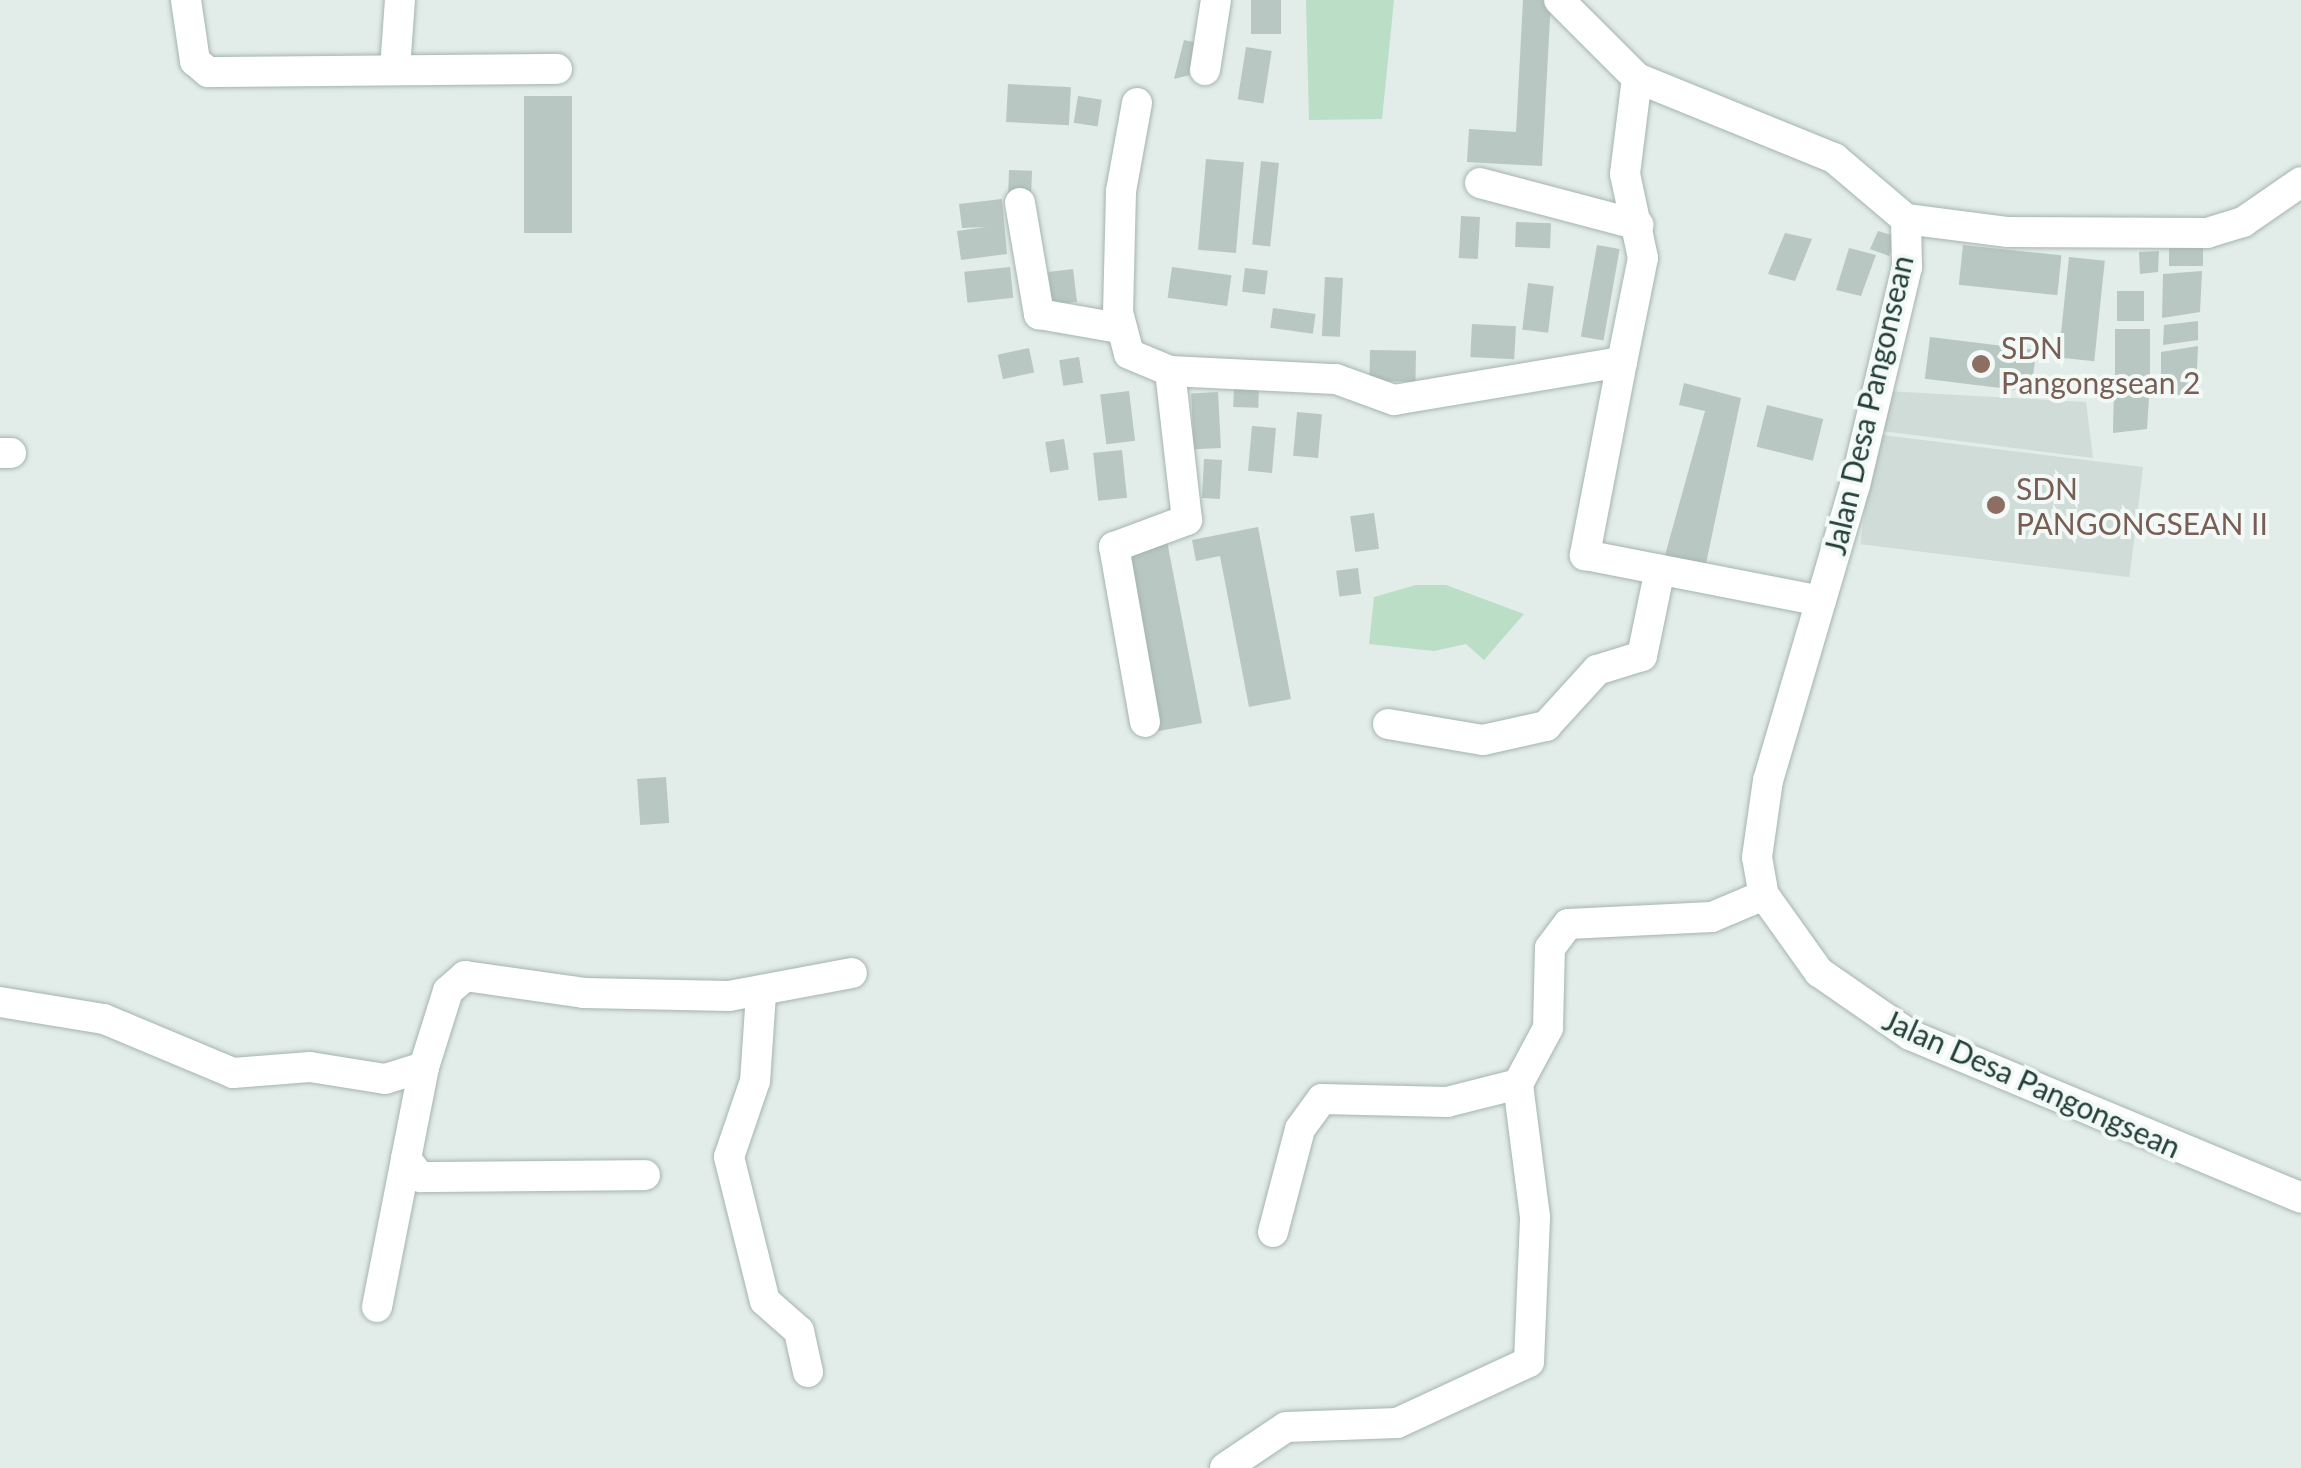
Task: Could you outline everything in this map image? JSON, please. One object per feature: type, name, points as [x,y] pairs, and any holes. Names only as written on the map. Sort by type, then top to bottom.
[{"type":"street","points":[[186,0],[195,61],[208,72],[557,69]]},
{"type":"street","points":[[394,70],[400,0]]},
{"type":"street","points":[[1205,70],[1216,0]]},
{"type":"street","name":"Jalan Desa Pangonsean","points":[[1559,0],[1636,78],[1834,158],[1906,219],[1907,267],[1760,820],[1764,896]]},
{"type":"street","points":[[1636,78],[1625,174],[1638,225],[1641,290],[1622,362],[1586,554],[1659,574],[1820,602]]},
{"type":"street","points":[[1137,103],[1121,191],[1119,328],[1129,354],[1170,371],[1279,371],[1394,400],[1622,362]]},
{"type":"street","points":[[1906,219],[2008,232],[2208,233],[2244,222],[2301,182]]},
{"type":"street","points":[[1480,183],[1638,225]]},
{"type":"street","points":[[1020,204],[1040,314],[1119,328]]},
{"type":"street","points":[[1145,722],[1114,548],[1188,520],[1170,371]]},
{"type":"street","points":[[1388,724],[1482,740],[1546,726],[1597,670],[1642,656],[1659,574]]},
{"type":"street","points":[[1226,1468],[1286,1427],[1397,1422],[1529,1362],[1535,1217],[1518,1084],[1548,1028],[1550,948],[1568,924],[1712,918],[1764,896]]},
{"type":"street","name":"Jalan Desa Pangongsean","points":[[1764,896],[1819,972],[1910,1035],[2301,1198]]},
{"type":"street","points":[[377,1307],[424,1067],[448,991],[465,976],[637,996],[761,994],[852,973]]},
{"type":"street","points":[[761,994],[754,1081],[729,1156],[765,1301],[799,1331],[808,1372]]},
{"type":"street","points":[[0,1002],[104,1020],[233,1073],[310,1068],[386,1079],[424,1067]]},
{"type":"street","points":[[1273,1232],[1300,1129],[1322,1099],[1446,1102],[1518,1084]]},
{"type":"street","points":[[406,1159],[420,1178],[445,1184],[527,1170],[645,1175]]},
{"type":"shaded area","name":"SDN PANGONGSEAN II","points":[[1886,391],[2086,402],[2093,458],[1874,430]]},
{"type":"shaded area","name":"SDN PANGONGSEAN II","points":[[1874,434],[2143,467],[2129,577],[1860,544]]},
{"type":"green space","points":[[1306,0],[1394,0],[1382,119],[1309,120]]},
{"type":"green space","points":[[1416,585],[1446,585],[1524,614],[1484,660],[1466,644],[1434,651],[1369,644],[1374,597]]},
{"type":"building","points":[[1251,0],[1281,0],[1281,34],[1251,34]]},
{"type":"building","points":[[1523,0],[1551,0],[1542,166],[1467,162],[1469,129],[1516,132]]},
{"type":"building","points":[[1184,40],[1202,44],[1194,74],[1174,79]]},
{"type":"building","points":[[1246,47],[1272,51],[1263,103],[1238,99]]},
{"type":"building","points":[[1008,84],[1071,87],[1069,125],[1006,122]]},
{"type":"building","points":[[524,96],[572,96],[572,233],[524,233]]},
{"type":"building","points":[[1078,96],[1102,100],[1097,126],[1074,123]]},
{"type":"building","points":[[1206,159],[1244,162],[1236,253],[1198,250]]},
{"type":"building","points":[[1261,161],[1279,163],[1270,246],[1252,245]]},
{"type":"building","points":[[1009,170],[1032,171],[1031,199],[1008,198]]},
{"type":"building","points":[[1002,199],[1007,254],[961,260],[957,231],[986,227],[962,228],[959,204]]},
{"type":"building","points":[[1461,216],[1480,217],[1478,259],[1459,258]]},
{"type":"building","points":[[1516,222],[1551,223],[1550,248],[1515,247]]},
{"type":"building","points":[[1878,231],[1898,237],[1889,256],[1870,249]]},
{"type":"building","points":[[1785,233],[1812,239],[1795,281],[1768,274]]},
{"type":"building","points":[[1597,245],[1620,249],[1604,341],[1581,337]]},
{"type":"building","name":"SDN Pangongsean 2","points":[[1963,245],[2061,255],[2057,295],[1959,285]]},
{"type":"building","points":[[1849,248],[1876,255],[1861,296],[1836,290]]},
{"type":"building","points":[[2169,248],[2203,248],[2203,266],[2169,266]]},
{"type":"building","points":[[2159,251],[2158,272],[2140,274],[2139,252]]},
{"type":"building","name":"SDN Pangongsean 2","points":[[2069,257],[2105,261],[2094,361],[2058,357]]},
{"type":"building","points":[[1010,267],[1013,298],[967,303],[964,272]]},
{"type":"building","points":[[1172,267],[1231,275],[1227,306],[1168,298]]},
{"type":"building","points":[[1245,268],[1268,271],[1265,295],[1242,292]]},
{"type":"building","points":[[1073,269],[1077,302],[1052,305],[1048,272]]},
{"type":"building","points":[[2202,271],[2200,312],[2162,318],[2163,274]]},
{"type":"building","points":[[1325,277],[1343,278],[1340,337],[1322,336]]},
{"type":"building","points":[[1528,283],[1554,286],[1548,333],[1522,330]]},
{"type":"building","points":[[2117,291],[2144,291],[2144,321],[2117,321]]},
{"type":"building","points":[[1273,308],[1316,314],[1313,334],[1270,328]]},
{"type":"building","points":[[2198,321],[2198,340],[2163,345],[2164,325]]},
{"type":"building","points":[[1472,324],[1516,326],[1514,359],[1470,357]]},
{"type":"building","points":[[2115,329],[2150,329],[2150,379],[2115,379]]},
{"type":"building","name":"SDN Pangongsean 2","points":[[1930,337],[2036,350],[2031,392],[1925,379]]},
{"type":"building","points":[[2198,346],[2196,393],[2161,397],[2161,352]]},
{"type":"building","points":[[1029,348],[1034,372],[1003,379],[998,355]]},
{"type":"building","points":[[1370,350],[1416,351],[1415,382],[1369,381]]},
{"type":"building","points":[[1079,357],[1083,383],[1063,386],[1059,360]]},
{"type":"building","points":[[2150,382],[2147,429],[2113,433],[2114,385]]},
{"type":"building","points":[[1684,383],[1741,398],[1704,573],[1662,566],[1705,411],[1679,405]]},
{"type":"building","points":[[1234,386],[1259,387],[1258,408],[1233,407]]},
{"type":"building","points":[[1129,391],[1135,441],[1106,444],[1100,395]]},
{"type":"building","points":[[1218,392],[1221,448],[1194,449],[1191,393]]},
{"type":"building","points":[[1767,405],[1823,419],[1813,461],[1757,447]]},
{"type":"building","points":[[1297,412],[1322,414],[1318,458],[1293,456]]},
{"type":"building","points":[[1252,426],[1276,428],[1272,473],[1248,471]]},
{"type":"building","points":[[1064,439],[1069,470],[1050,473],[1045,442]]},
{"type":"building","points":[[1122,450],[1127,498],[1098,501],[1093,453]]},
{"type":"building","points":[[1204,459],[1222,460],[1220,499],[1202,498]]},
{"type":"building","points":[[1374,513],[1379,549],[1355,552],[1350,516]]},
{"type":"building","points":[[1258,527],[1291,699],[1249,707],[1220,556],[1196,561],[1192,540]]},
{"type":"building","points":[[1166,536],[1202,723],[1159,731],[1150,723],[1116,546]]},
{"type":"building","points":[[1358,568],[1361,594],[1339,596],[1336,571]]},
{"type":"building","points":[[666,777],[669,823],[640,825],[637,779]]},
{"type":"place","name":"SDN Pangongsean 2","points":[[1981,364]]},
{"type":"place","name":"SDN PANGONGSEAN II","points":[[1996,505]]}]
